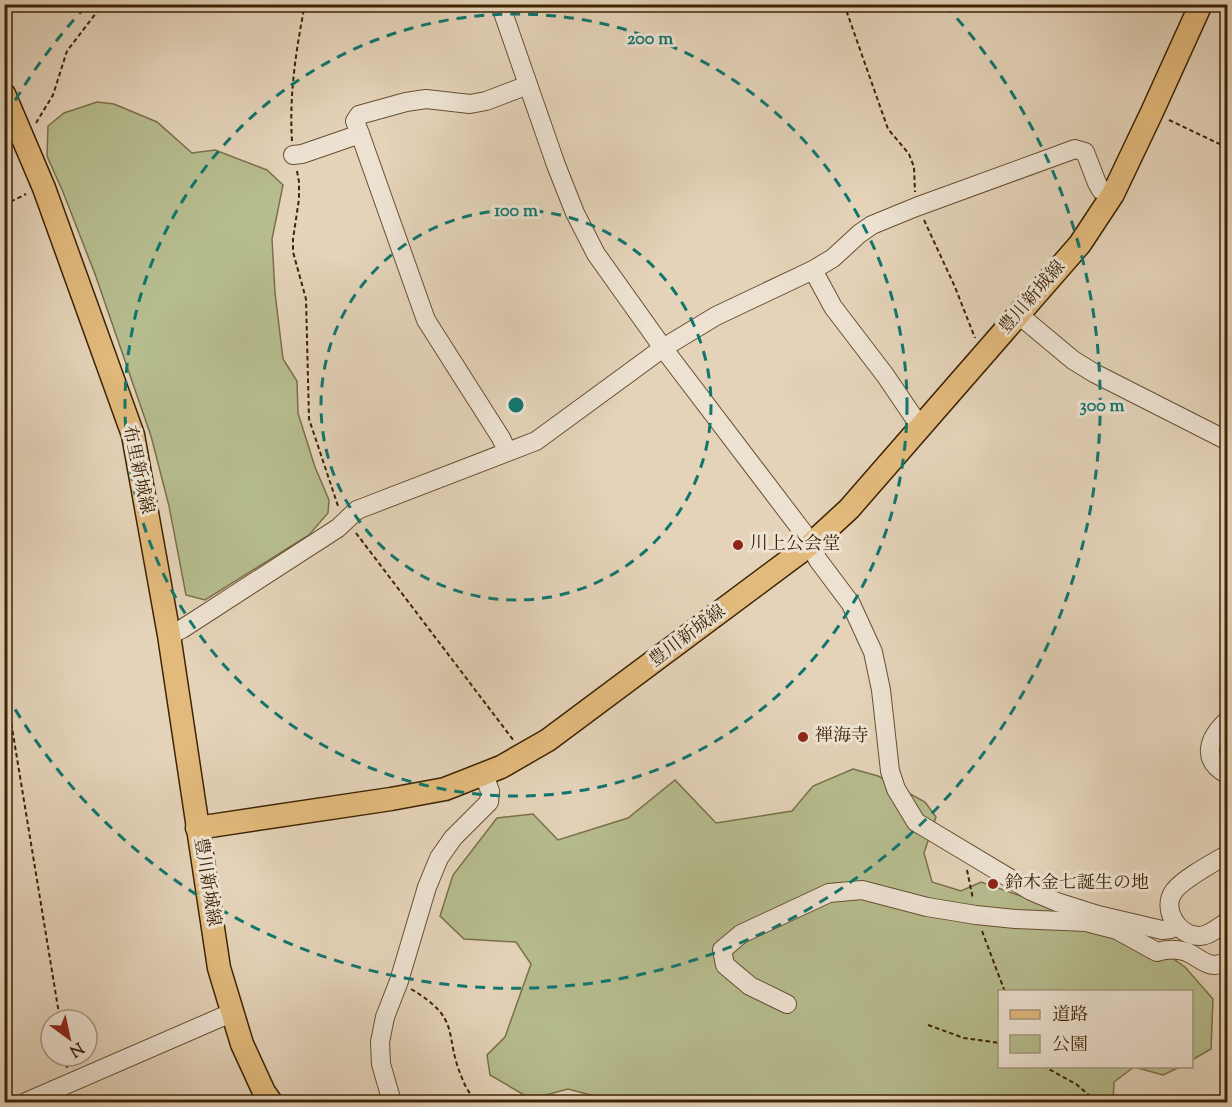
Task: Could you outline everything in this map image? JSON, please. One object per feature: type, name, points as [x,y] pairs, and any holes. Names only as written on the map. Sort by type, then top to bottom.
[{"type":"main road","name":"豊川新城線","points":[[271,1102],[242,1044],[231,1013],[219,968],[197,828],[402,797],[445,789],[484,775],[524,756],[611,695],[811,544],[849,509],[1080,244],[1113,194],[1201,4]]},
{"type":"main road","name":"布里新城線","points":[[4,94],[44,188],[133,435],[169,635],[197,828]]},
{"type":"street","points":[[500,4],[571,203],[596,254],[663,348],[811,544],[818,560],[851,604],[873,652],[881,690],[890,771],[896,789],[916,822],[1048,899],[1098,915],[1162,930],[1171,929],[1176,925]]},
{"type":"street","points":[[507,451],[426,320],[355,121],[359,115],[406,102],[426,99],[470,104],[528,85]]},
{"type":"street","points":[[293,155],[360,134]]},
{"type":"street","points":[[169,635],[182,629],[338,528],[357,510],[536,441],[663,348],[716,316],[813,270],[833,258],[872,225],[1075,149],[1085,152],[1101,190],[1113,194]]},
{"type":"street","points":[[813,270],[833,308],[885,375],[921,428]]},
{"type":"street","points":[[1018,315],[1073,360],[1094,374],[1227,441]]},
{"type":"street","points":[[1227,720],[1215,733],[1210,745],[1210,754],[1219,771],[1227,775]]},
{"type":"street","points":[[392,1102],[381,1064],[380,1042],[385,1017],[439,858],[453,837],[489,802],[490,791],[484,775]]},
{"type":"street","points":[[1227,854],[1174,891],[1169,902],[1170,914],[1176,925],[1198,936],[1211,933],[1227,921]]},
{"type":"street","points":[[787,1004],[750,986],[725,965],[722,950],[741,934],[829,893],[862,890],[927,907],[1015,919],[1086,922],[1117,930],[1157,952],[1165,949],[1186,952],[1203,963],[1214,966],[1227,960]]},
{"type":"street","points":[[26,1102],[231,1013]]},
{"type":"path","points":[[22,134],[39,120],[53,96],[68,51],[103,4]]},
{"type":"path","points":[[304,4],[295,54],[291,117],[293,155],[299,182],[293,252],[306,299],[309,419],[340,511],[524,756]]},
{"type":"path","points":[[844,4],[888,129],[909,154],[914,167],[916,207],[931,232],[982,356]]},
{"type":"path","points":[[1152,112],[1227,148]]},
{"type":"path","points":[[4,205],[44,188]]},
{"type":"path","points":[[4,679],[58,1008]]},
{"type":"path","points":[[399,981],[429,1000],[440,1010],[449,1025],[462,1079],[476,1102]]},
{"type":"path","points":[[928,1024],[964,1038],[998,1043]]},
{"type":"path","points":[[1047,1068],[1076,1084],[1097,1102]]},
{"type":"green space","points":[[97,102],[114,104],[157,122],[192,153],[215,150],[267,170],[283,185],[272,239],[275,293],[283,359],[297,381],[298,413],[315,467],[329,500],[328,513],[309,535],[205,600],[186,595],[169,506],[151,436],[95,274],[47,156],[48,126],[64,113]]},
{"type":"green space","points":[[853,769],[878,776],[925,802],[936,817],[924,853],[932,882],[961,891],[981,882],[1144,939],[1185,967],[1213,999],[1211,1049],[1193,1059],[1193,990],[998,990],[998,1068],[1133,1068],[1114,1082],[1113,1102],[603,1102],[598,1097],[568,1089],[531,1099],[490,1075],[487,1055],[505,1037],[531,964],[516,942],[464,939],[440,916],[453,875],[497,818],[533,814],[558,840],[628,818],[675,780],[716,823],[792,811],[813,786]]},
{"type":"green space","points":[[1138,1068],[1178,1068],[1163,1075]]},
{"type":"place","name":"川上公会堂","points":[[738,545]]},
{"type":"place","name":"禅海寺","points":[[803,737]]},
{"type":"place","name":"鈴木金七誕生の地","points":[[993,884]]}]
